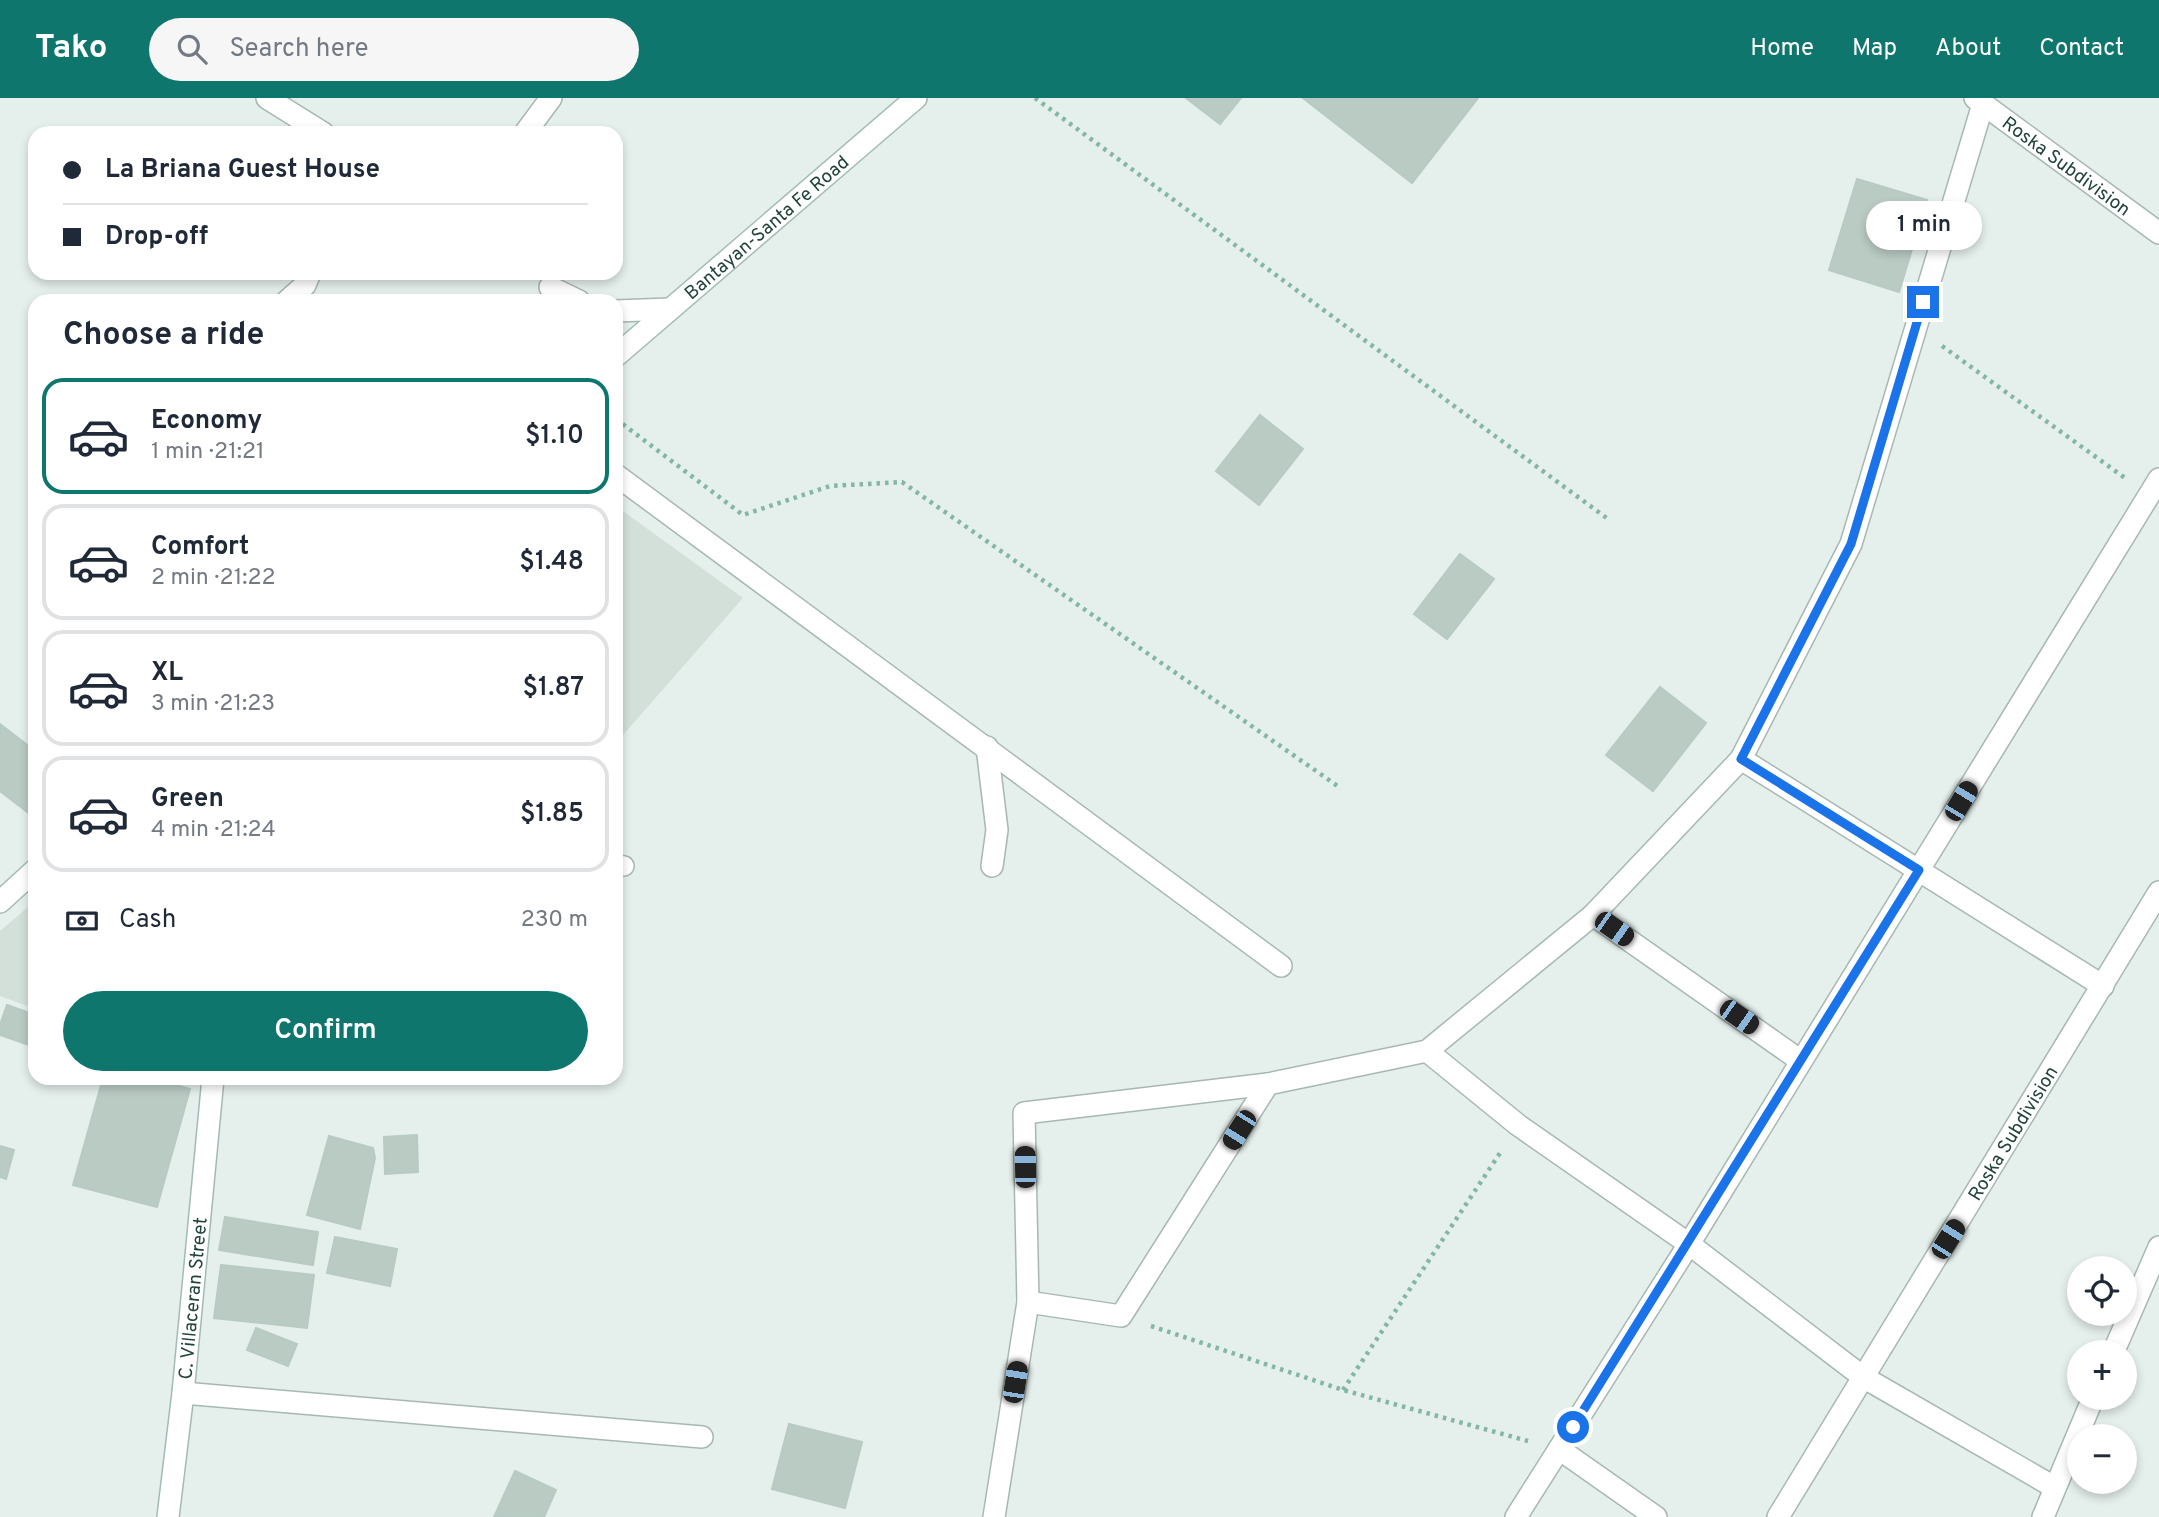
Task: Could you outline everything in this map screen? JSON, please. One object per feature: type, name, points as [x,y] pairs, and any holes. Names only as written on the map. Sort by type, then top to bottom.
[{"type":"street","points":[[267,98],[311,126]]},
{"type":"street","points":[[530,126],[551,98]]},
{"type":"street","name":"Bantayan-Santa Fe Road","points":[[623,350],[916,98]]},
{"type":"street","points":[[994,1517],[1028,1302],[1024,1113],[1268,1084],[1427,1051],[1593,915],[1741,759],[1851,544],[1916,327],[1979,101]]},
{"type":"street","name":"Roska Subdivision","points":[[1979,101],[2159,233]]},
{"type":"street","points":[[295,294],[307,280]]},
{"type":"street","points":[[623,311],[669,309]]},
{"type":"street","points":[[623,480],[1281,966]]},
{"type":"street","points":[[1516,1517],[1689,1244],[2154,487]]},
{"type":"street","points":[[986,747],[997,830],[992,866]]},
{"type":"street","points":[[1741,759],[2103,986]]},
{"type":"street","points":[[0,902],[28,876]]},
{"type":"street","name":"Roska Subdivision","points":[[1778,1517],[2159,892]]},
{"type":"street","points":[[1593,915],[1801,1061]]},
{"type":"street","points":[[1427,1051],[1518,1125],[1689,1244],[1863,1377],[2054,1487]]},
{"type":"street","points":[[1028,1302],[1121,1316],[1268,1084]]},
{"type":"street","name":"C. Villaceran Street","points":[[168,1517],[183,1393],[212,1085]]},
{"type":"street","points":[[2119,1340],[2159,1247]]},
{"type":"street","points":[[183,1393],[702,1437]]},
{"type":"street","points":[[2043,1517],[2088,1410]]},
{"type":"street","points":[[1559,1450],[1656,1517]]},
{"type":"path","points":[[1035,98],[1608,519]]},
{"type":"path","points":[[1916,327],[2154,487]]},
{"type":"path","points":[[623,424],[743,515],[830,486],[902,482],[1339,787]]},
{"type":"path","points":[[1343,1390],[1518,1125]]},
{"type":"path","points":[[1121,1316],[1343,1390],[1559,1450]]},
{"type":"shaded area","points":[[623,511],[743,598],[623,735]]},
{"type":"shaded area","points":[[28,907],[28,1006],[0,996],[0,931]]},
{"type":"building","points":[[1186,98],[1241,98],[1220,124]]},
{"type":"building","points":[[1303,98],[1478,98],[1412,183]]},
{"type":"building","points":[[1857,179],[1927,200],[1899,292],[1829,270]]},
{"type":"building","points":[[1260,415],[1303,449],[1259,505],[1216,471]]},
{"type":"building","points":[[1460,554],[1494,579],[1447,639],[1414,614]]},
{"type":"building","points":[[1660,687],[1706,723],[1653,791],[1606,755]]},
{"type":"building","points":[[0,724],[28,746],[28,813],[0,791]]},
{"type":"building","points":[[7,1005],[28,1012],[28,1045],[0,1035],[0,1025]]},
{"type":"building","points":[[101,1085],[175,1085],[190,1089],[157,1207],[73,1185]]},
{"type":"building","points":[[417,1135],[418,1172],[385,1174],[384,1137]]},
{"type":"building","points":[[329,1136],[373,1148],[375,1158],[360,1229],[307,1215]]},
{"type":"building","points":[[0,1146],[14,1150],[6,1179],[0,1177]]},
{"type":"building","points":[[225,1217],[318,1232],[313,1265],[219,1250]]},
{"type":"building","points":[[335,1237],[397,1249],[390,1286],[327,1273]]},
{"type":"building","points":[[221,1265],[314,1275],[307,1328],[214,1318]]},
{"type":"building","points":[[256,1328],[297,1344],[288,1366],[247,1350]]},
{"type":"building","points":[[789,1424],[862,1442],[845,1508],[772,1489]]},
{"type":"building","points":[[515,1471],[556,1490],[544,1517],[494,1517]]},
{"type":"route","points":[[1573,1427],[1919,870],[1741,759],[1851,544],[1923,302]]}]
